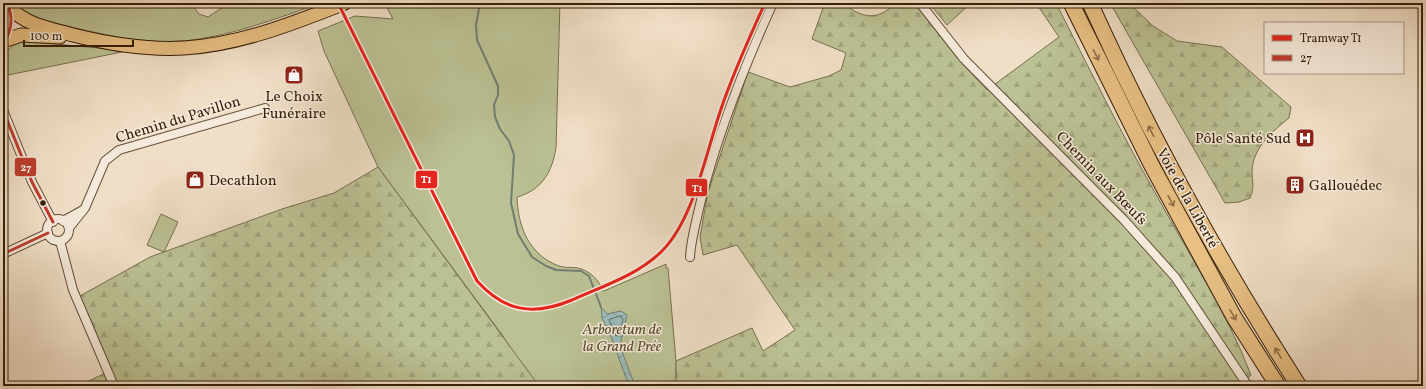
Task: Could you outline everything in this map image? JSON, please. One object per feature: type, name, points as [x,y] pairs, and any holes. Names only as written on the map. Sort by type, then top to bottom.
[{"type":"highway","points":[[1065,3],[1078,20]]},
{"type":"highway","name":"Voie de la Liberté","points":[[1071,3],[1078,20],[1152,166],[1230,310],[1278,386]]},
{"type":"highway","name":"Voie de la Liberté","points":[[1090,3],[1138,108],[1192,209],[1253,313],[1299,386]]},
{"type":"main road","points":[[4,42],[15,36],[27,35],[90,39],[153,48],[194,47],[267,30],[345,3]]},
{"type":"main road","points":[[8,5],[17,16],[30,22],[90,39]]},
{"type":"main road","points":[[4,42],[12,25],[8,5]]},
{"type":"street","points":[[690,257],[690,245],[707,175],[736,88],[774,3]]},
{"type":"street","name":"Chemin aux Bœufs","points":[[920,3],[964,59],[1124,220],[1174,277],[1248,386]]},
{"type":"street","name":"Chemin du Pavillon","points":[[69,228],[85,208],[105,161],[119,150],[265,108]]},
{"type":"street","points":[[3,110],[32,182],[52,222]]},
{"type":"street","points":[[52,222],[63,221],[85,208]]},
{"type":"street","points":[[52,222],[49,226],[48,233],[53,240],[60,241],[68,236],[69,228],[63,221]]},
{"type":"street","points":[[3,254],[48,233]]},
{"type":"street","points":[[60,241],[73,290],[114,386]]},
{"type":"green space","points":[[14,3],[130,3],[145,7],[160,7],[191,3],[199,14],[208,17],[229,3],[320,3],[234,32],[198,39],[163,42],[105,35],[30,17],[20,12]]},
{"type":"green space","name":"Arboretum de la Grand Prée","points":[[393,3],[560,3],[556,148],[552,165],[544,179],[533,190],[517,197],[523,229],[527,239],[540,255],[559,266],[578,268],[587,271],[597,280],[604,291],[666,264],[666,268],[668,268],[676,361],[676,386],[534,386],[503,336],[378,167],[324,51],[318,31],[355,16],[393,19],[386,6]]},
{"type":"green space","points":[[830,3],[844,3],[863,15],[870,16],[883,13],[895,3],[914,3],[958,59],[987,90],[1059,37],[1036,3],[1056,3],[1105,100],[1219,306],[1231,329],[1251,375],[1241,386],[676,386],[676,361],[752,328],[763,351],[795,330],[737,245],[703,255],[700,237],[708,192],[748,72],[790,87],[829,76],[841,70],[846,53],[812,39],[823,8]]},
{"type":"green space","points":[[929,3],[971,3],[947,25]]},
{"type":"green space","points":[[1110,3],[1129,3],[1153,26],[1177,41],[1222,47],[1291,107],[1289,118],[1265,140],[1256,154],[1253,162],[1253,188],[1250,198],[1239,202],[1225,203]]},
{"type":"green space","points":[[24,41],[98,48],[122,52],[3,76],[3,55],[12,46]]},
{"type":"green space","points":[[378,167],[539,386],[78,386],[112,370],[80,296],[150,257],[282,209],[334,193]]},
{"type":"green space","points":[[161,214],[178,222],[164,252],[147,245]]},
{"type":"water","points":[[601,307],[607,314],[621,311],[627,315],[620,346],[635,386],[629,386],[609,331],[602,318]]},
{"type":"waterway","points":[[480,3],[476,25],[477,40],[498,86],[498,95],[494,105],[495,117],[500,129],[509,141],[514,155],[511,203],[518,234],[532,257],[546,266],[556,270],[581,271],[589,276],[601,307]]},
{"type":"tram line","name":"T1","points":[[338,3],[477,281],[498,299],[509,305],[533,309],[558,305],[620,279],[653,259],[662,251],[673,237],[683,221],[691,203],[726,96],[765,3]]},
{"type":"transit line","name":"27","points":[[3,44],[11,24],[11,14],[7,3]]},
{"type":"transit line","name":"27","points":[[3,110],[32,182],[53,222]]},
{"type":"transit line","name":"27","points":[[3,254],[48,233]]},
{"type":"place","name":"Le Choix Funéraire","points":[[294,75]]},
{"type":"place","name":"Pôle Santé Sud","points":[[1305,138]]},
{"type":"place","name":"Decathlon","points":[[195,180]]},
{"type":"place","name":"Gallouédec","points":[[1295,185]]}]
